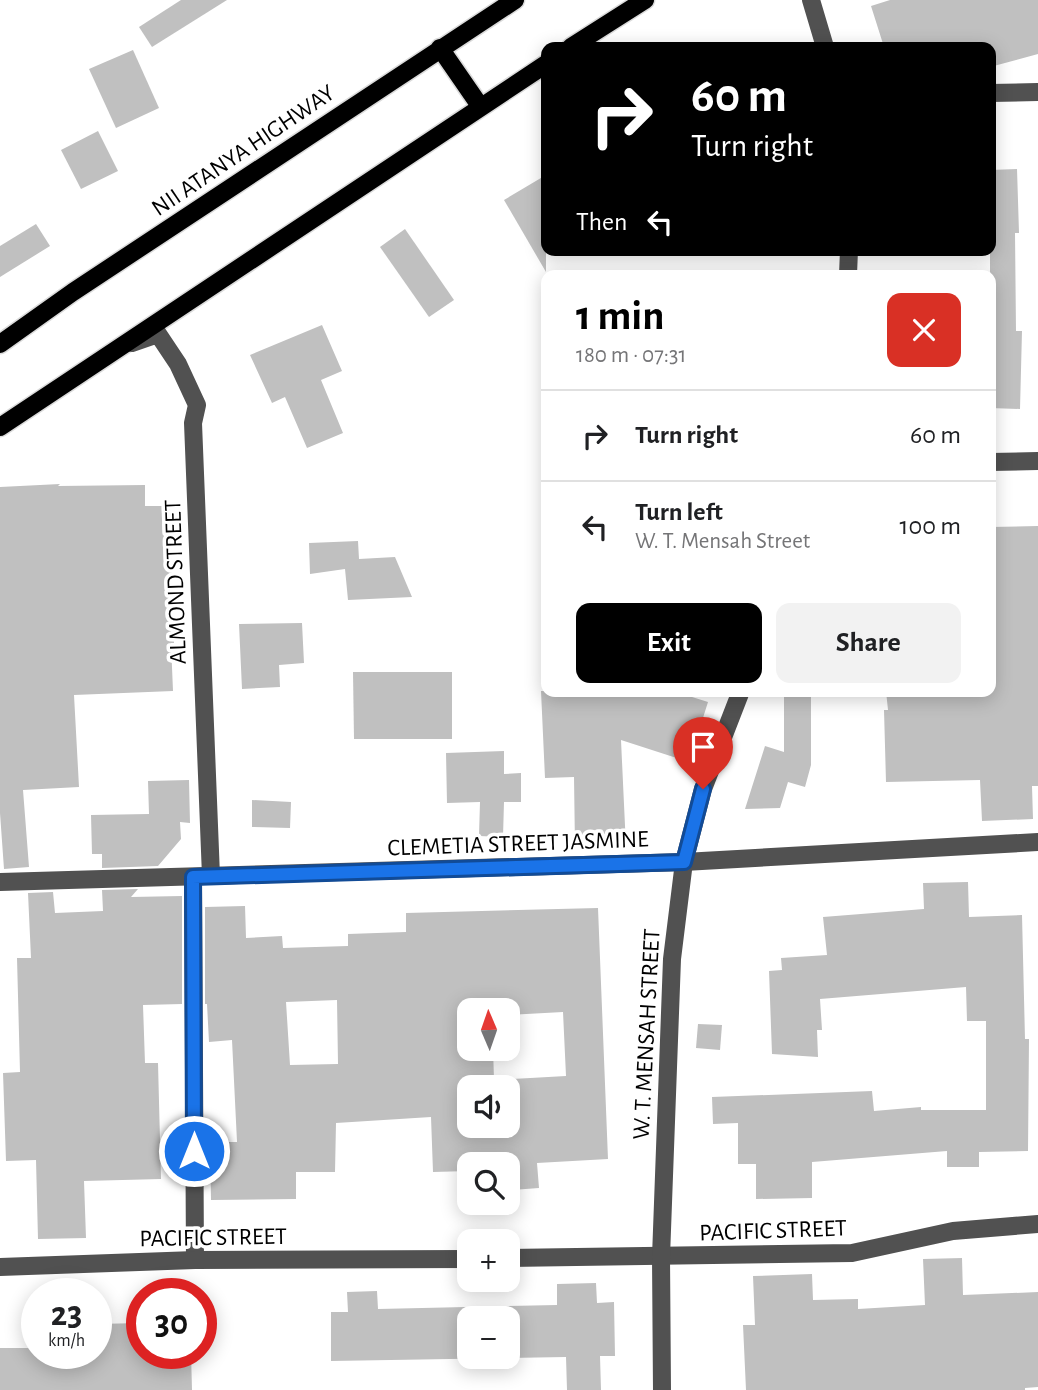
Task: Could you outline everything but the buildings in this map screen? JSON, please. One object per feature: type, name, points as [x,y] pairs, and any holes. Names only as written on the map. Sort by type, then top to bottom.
[{"type":"main road","name":"NII ATANYA HIGHWAY","points":[[2,337],[514,0]]},
{"type":"main road","points":[[579,42],[645,0]]},
{"type":"main road","points":[[440,48],[480,106]]},
{"type":"main road","points":[[0,427],[541,67]]},
{"type":"street","points":[[811,0],[824,42]]},
{"type":"street","points":[[996,93],[1038,92]]},
{"type":"street","name":"ALMOND STREET","points":[[123,346],[158,334],[178,364],[197,405],[194,423],[211,876]]},
{"type":"street","points":[[996,462],[1038,461]]},
{"type":"street","name":"W. T. MENSAH STREET","points":[[662,1390],[661,1257],[672,959],[684,862],[703,789],[739,697]]},
{"type":"street","name":"CLEMETIA STREET JASMINE","points":[[0,882],[684,862],[1038,842]]},
{"type":"street","points":[[193,877],[195,1261]]},
{"type":"street","name":"PACIFIC STREET","points":[[520,1258],[852,1253],[953,1231],[1038,1224]]},
{"type":"street","name":"PACIFIC STREET","points":[[0,1267],[195,1261],[457,1259]]},
{"type":"route","points":[[194,1151],[193,877],[684,862],[703,789]]}]
